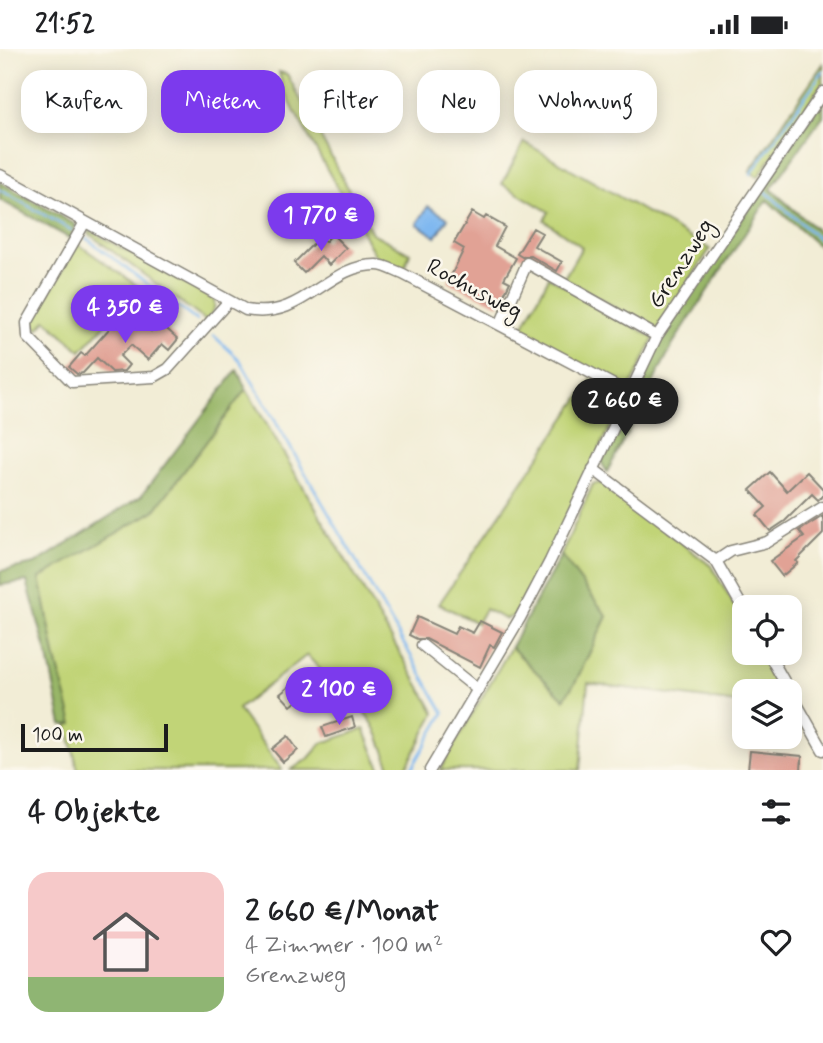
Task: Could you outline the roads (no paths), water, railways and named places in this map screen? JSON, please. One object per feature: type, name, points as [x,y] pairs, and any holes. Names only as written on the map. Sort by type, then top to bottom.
[{"type":"street","name":"Grenzweg","points":[[430,770],[544,573],[657,336],[823,92]]},
{"type":"street","name":"Rochusweg","points":[[0,175],[246,310],[260,313],[283,309],[355,268],[379,265],[403,274],[629,393]]},
{"type":"street","points":[[85,222],[27,323],[26,330],[28,337],[72,382],[154,377],[168,369],[228,302]]},
{"type":"street","points":[[500,325],[527,263],[657,336]]},
{"type":"street","points":[[593,470],[716,561],[735,595]]},
{"type":"street","points":[[716,561],[731,551],[767,542],[823,507]]},
{"type":"street","points":[[422,645],[478,690]]},
{"type":"street","points":[[775,665],[823,750]]},
{"type":"water","points":[[428,206],[448,218],[436,237],[417,224]]},
{"type":"waterway","points":[[751,174],[823,71]]},
{"type":"waterway","points":[[0,190],[71,230]]},
{"type":"waterway","points":[[764,190],[823,243]]},
{"type":"waterway","points":[[86,238],[197,321]]},
{"type":"waterway","points":[[213,335],[240,360],[444,713],[411,770]]}]
